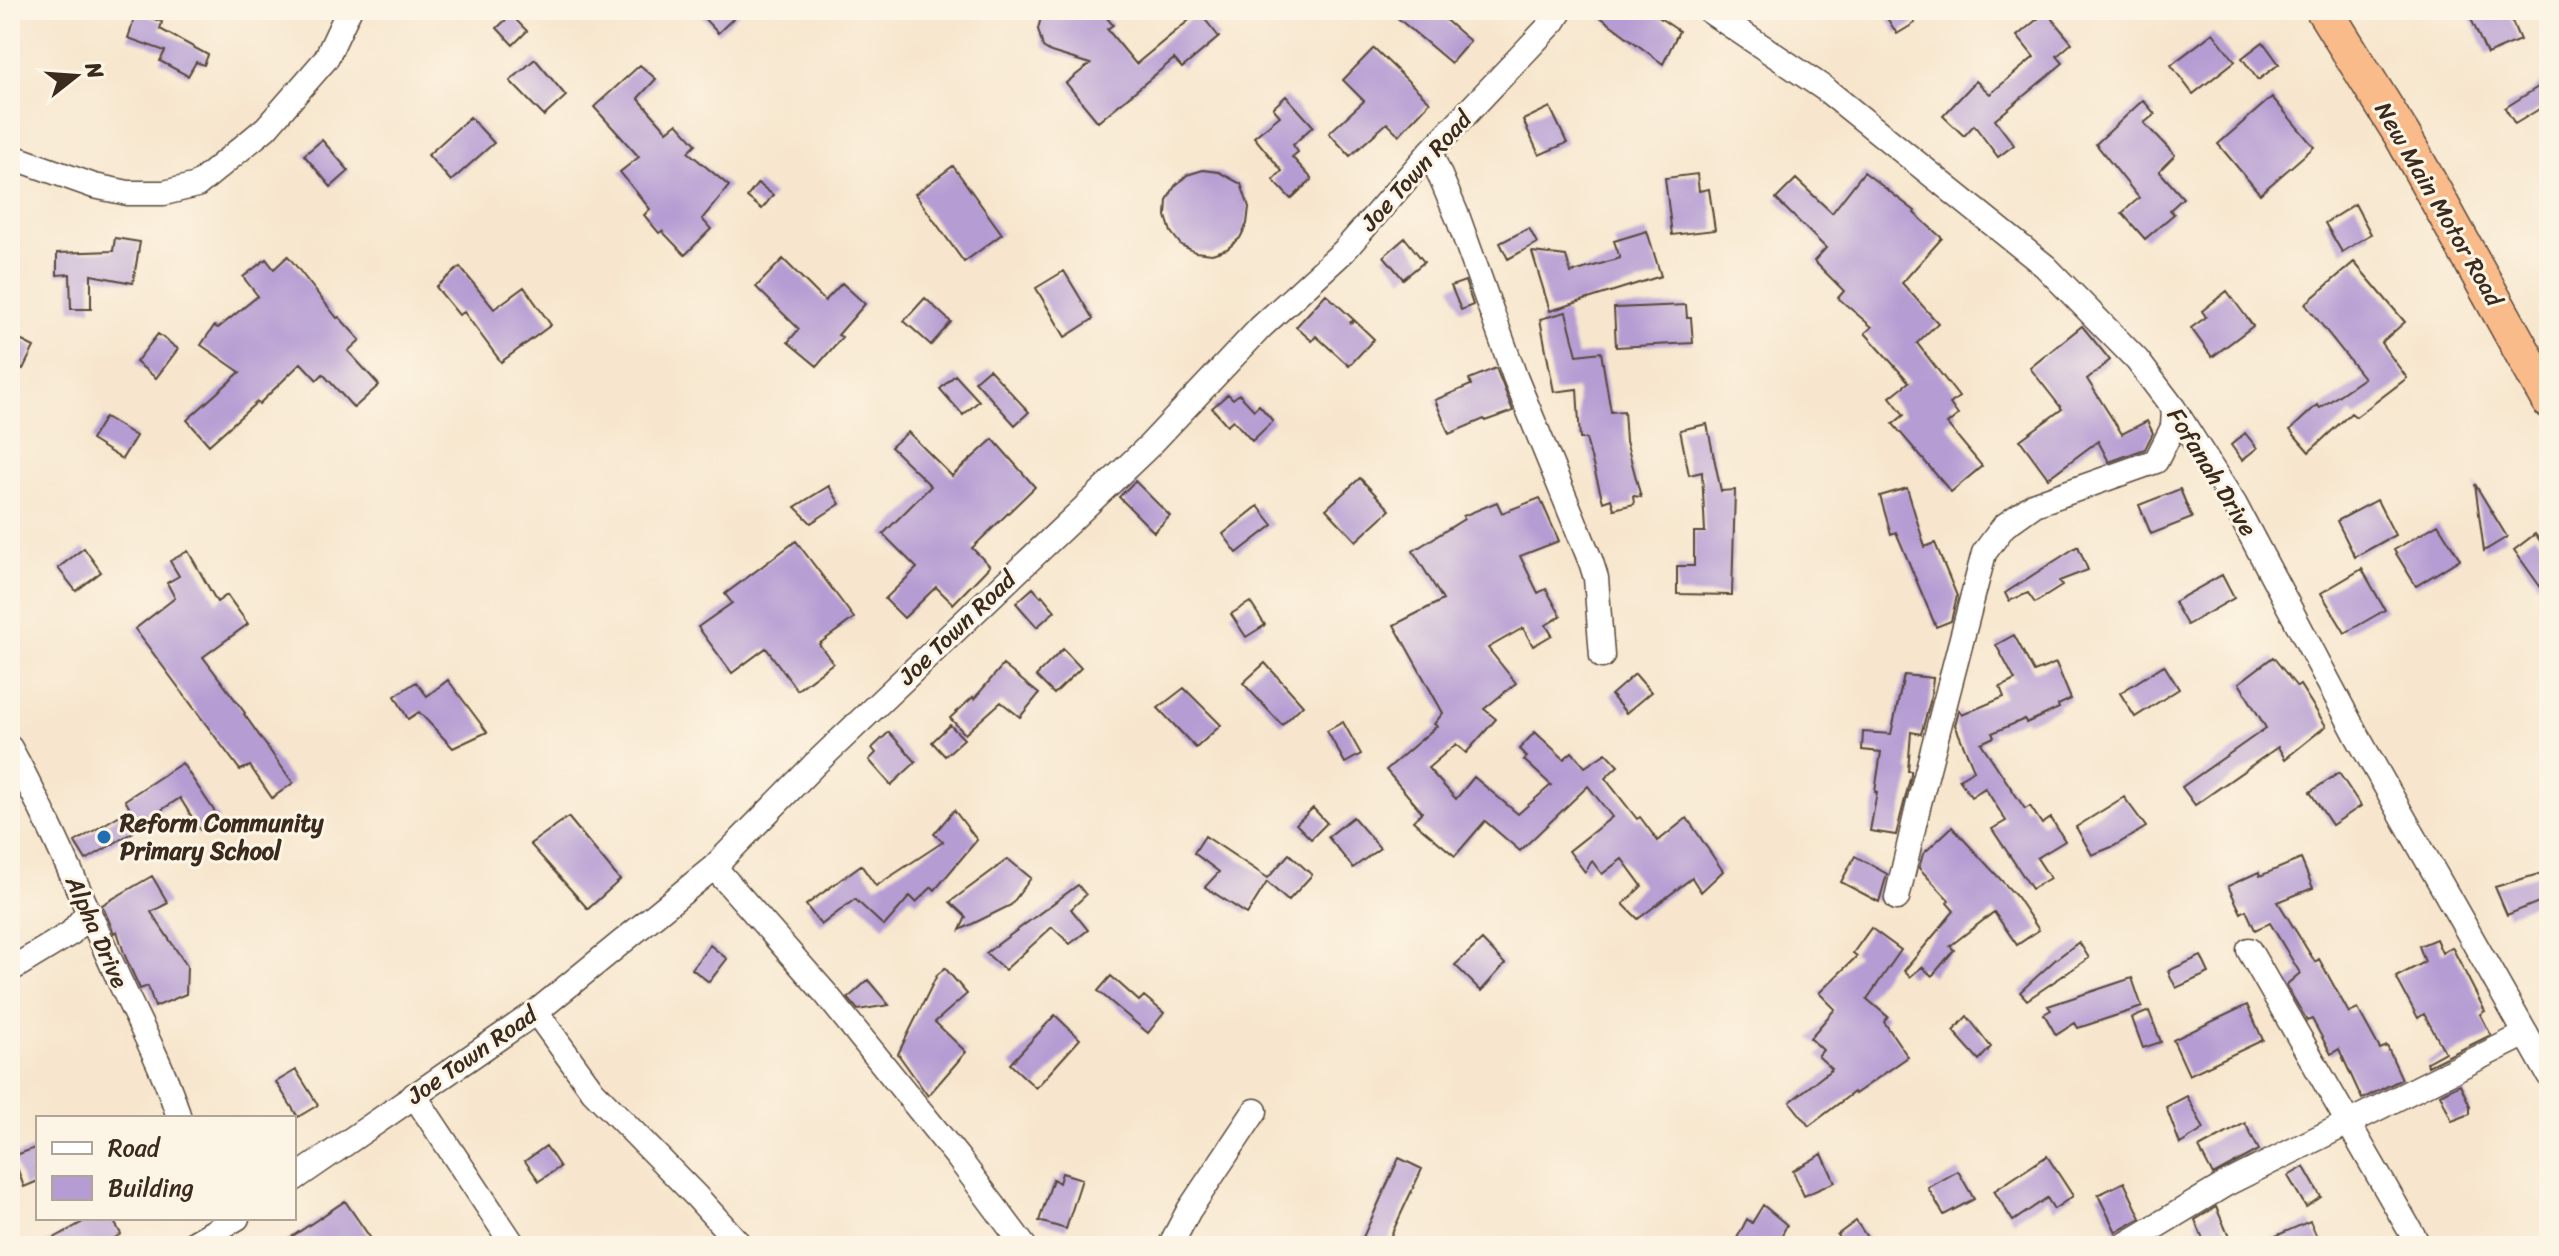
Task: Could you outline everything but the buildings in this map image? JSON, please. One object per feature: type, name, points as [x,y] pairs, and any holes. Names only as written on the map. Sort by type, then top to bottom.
[{"type":"highway","name":"New Main Motor Road","points":[[2324,10],[2402,135],[2549,400]]},
{"type":"highway","name":"New Main Motor Road","points":[[2348,10],[2421,126],[2549,360]]},
{"type":"street","points":[[10,156],[94,186],[128,193],[164,193],[197,185],[266,128],[326,59],[349,10]]},
{"type":"street","name":"Joe Town Road","points":[[296,1178],[536,1012],[714,867],[815,764],[1149,446],[1261,327],[1344,251],[1561,10]]},
{"type":"street","name":"Fofanah Drive","points":[[1708,10],[1825,89],[2045,266],[2137,360],[2174,409],[2235,505],[2356,734],[2549,1075]]},
{"type":"street","points":[[1430,152],[1458,218],[1521,392],[1591,562],[1596,578],[1602,656]]},
{"type":"street","points":[[1897,898],[1984,553],[2004,526],[2035,504],[2156,461],[2173,427],[2174,409]]},
{"type":"street","name":"Alpha Drive","points":[[10,748],[153,1054],[178,1116]]},
{"type":"street","points":[[714,867],[826,994],[959,1159],[1024,1246]]},
{"type":"street","points":[[10,970],[71,933],[88,912]]},
{"type":"street","points":[[2249,950],[2419,1246]]},
{"type":"street","points":[[536,1012],[593,1091],[741,1246]]},
{"type":"street","points":[[2123,1246],[2226,1184],[2526,1034]]},
{"type":"street","points":[[414,1095],[514,1246]]},
{"type":"street","points":[[1170,1246],[1189,1210],[1255,1111]]},
{"type":"street","points":[[189,1246],[209,1225],[229,1220]]},
{"type":"place","name":"Reform Community Primary School","points":[[104,837]]}]
